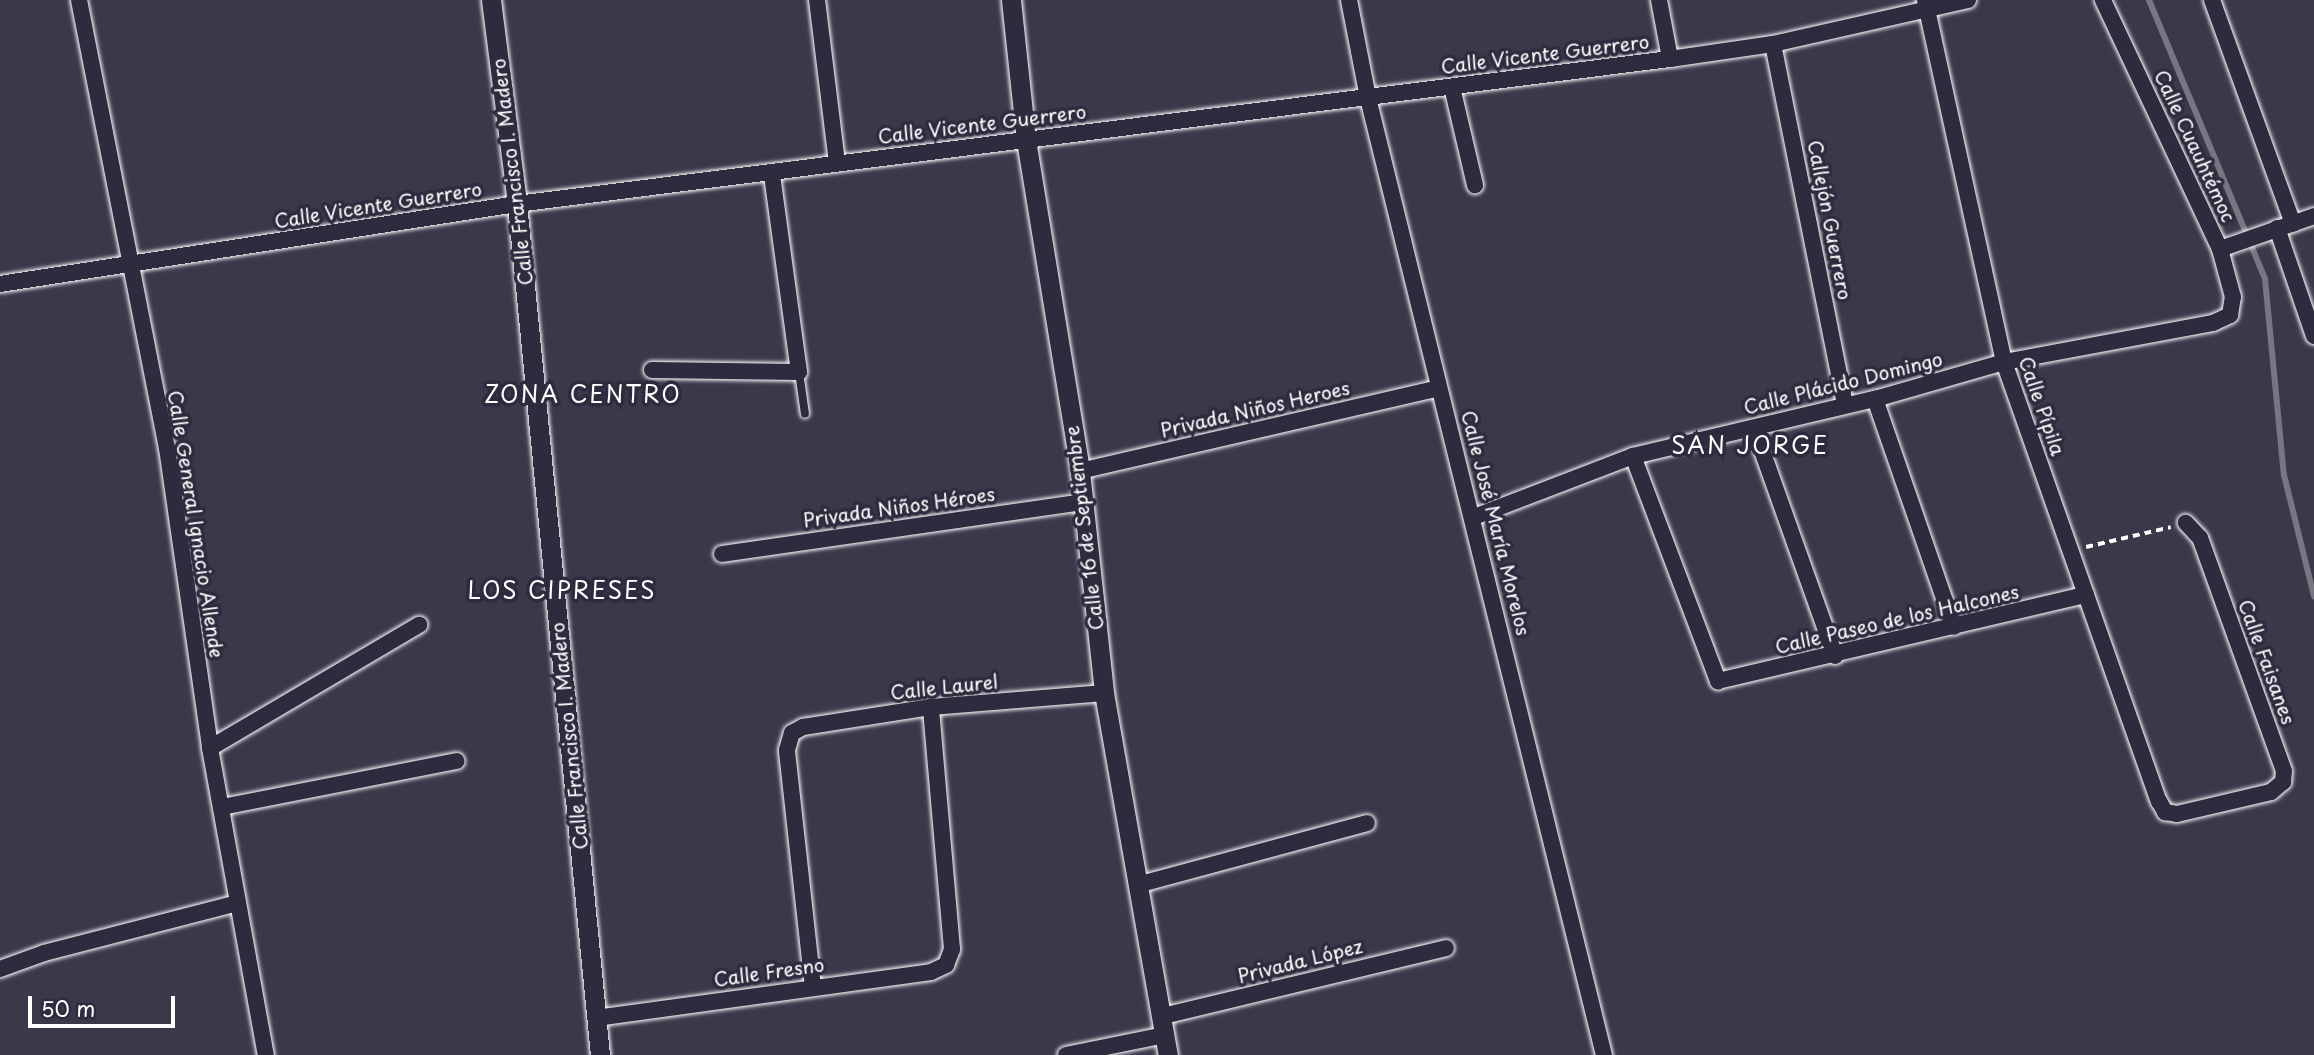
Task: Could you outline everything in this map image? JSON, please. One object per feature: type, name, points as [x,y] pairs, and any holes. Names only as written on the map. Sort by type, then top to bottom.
[{"type":"street","name":"Calle General Ignacio Allende","points":[[79,0],[167,448],[210,748],[266,1055]]},
{"type":"street","name":"Calle Francisco I. Madero","points":[[491,0],[517,204],[600,1055]]},
{"type":"street","points":[[817,0],[837,162]]},
{"type":"street","name":"Calle 16 de Septiembre","points":[[1011,0],[1026,140],[1080,471],[1104,693],[1141,884],[1168,1055]]},
{"type":"street","name":"Calle José María Morelos","points":[[1349,0],[1368,98],[1439,388],[1474,517],[1604,1055]]},
{"type":"street","points":[[1659,0],[1670,59]]},
{"type":"street","name":"Calle Vicente Guerrero","points":[[0,284],[130,267],[517,204],[772,175],[837,162],[1670,59],[1773,44],[1925,4],[1968,0]]},
{"type":"street","name":"Calle Cuauhtémoc","points":[[2103,0],[2220,249],[2233,297],[2230,315]]},
{"type":"street","points":[[2212,0],[2314,336]]},
{"type":"street","name":"Calle Pípila","points":[[1925,4],[2004,362],[2165,812]]},
{"type":"street","name":"Callejón Guerrero","points":[[1773,44],[1845,405]]},
{"type":"street","points":[[1452,87],[1475,185]]},
{"type":"street","points":[[652,370],[799,372],[772,175]]},
{"type":"street","points":[[2220,249],[2314,216]]},
{"type":"street","name":"Calle Plácido Domingo","points":[[1474,517],[1633,456],[1875,399],[2004,362],[2213,323],[2230,315]]},
{"type":"street","name":"Privada Niños Heroes","points":[[1080,471],[1439,388]]},
{"type":"street","points":[[1875,399],[1954,627]]},
{"type":"street","points":[[1754,428],[1835,656]]},
{"type":"street","name":"Calle Paseo de los Halcones","points":[[1633,456],[1718,681],[1835,656],[2086,595]]},
{"type":"street","name":"Privada Niños Héroes","points":[[722,554],[1083,502]]},
{"type":"street","name":"Calle Faisanes","points":[[2165,812],[2177,814],[2271,792],[2283,782],[2284,771],[2200,538],[2186,523]]},
{"type":"street","points":[[210,748],[419,625]]},
{"type":"street","name":"Calle Laurel","points":[[813,986],[787,750],[792,733],[803,727],[931,707],[1104,693]]},
{"type":"street","name":"Calle Fresno","points":[[596,1018],[930,972],[946,965],[952,949],[931,707]]},
{"type":"street","points":[[222,807],[457,761]]},
{"type":"street","points":[[1141,884],[1367,823]]},
{"type":"street","points":[[0,969],[44,953],[238,903]]},
{"type":"street","name":"Privada López","points":[[1066,1055],[1164,1025],[1446,948]]},
{"type":"lane","points":[[799,372],[805,414]]},
{"type":"path","points":[[2070,551],[2186,523]]},
{"type":"waterway","points":[[2149,0],[2265,279],[2284,475],[2314,596]]},
{"type":"district","name":"ZONA CENTRO","points":[[583,394]]},
{"type":"district","name":"SAN JORGE","points":[[1750,445]]},
{"type":"district","name":"LOS CIPRESES","points":[[562,590]]}]
